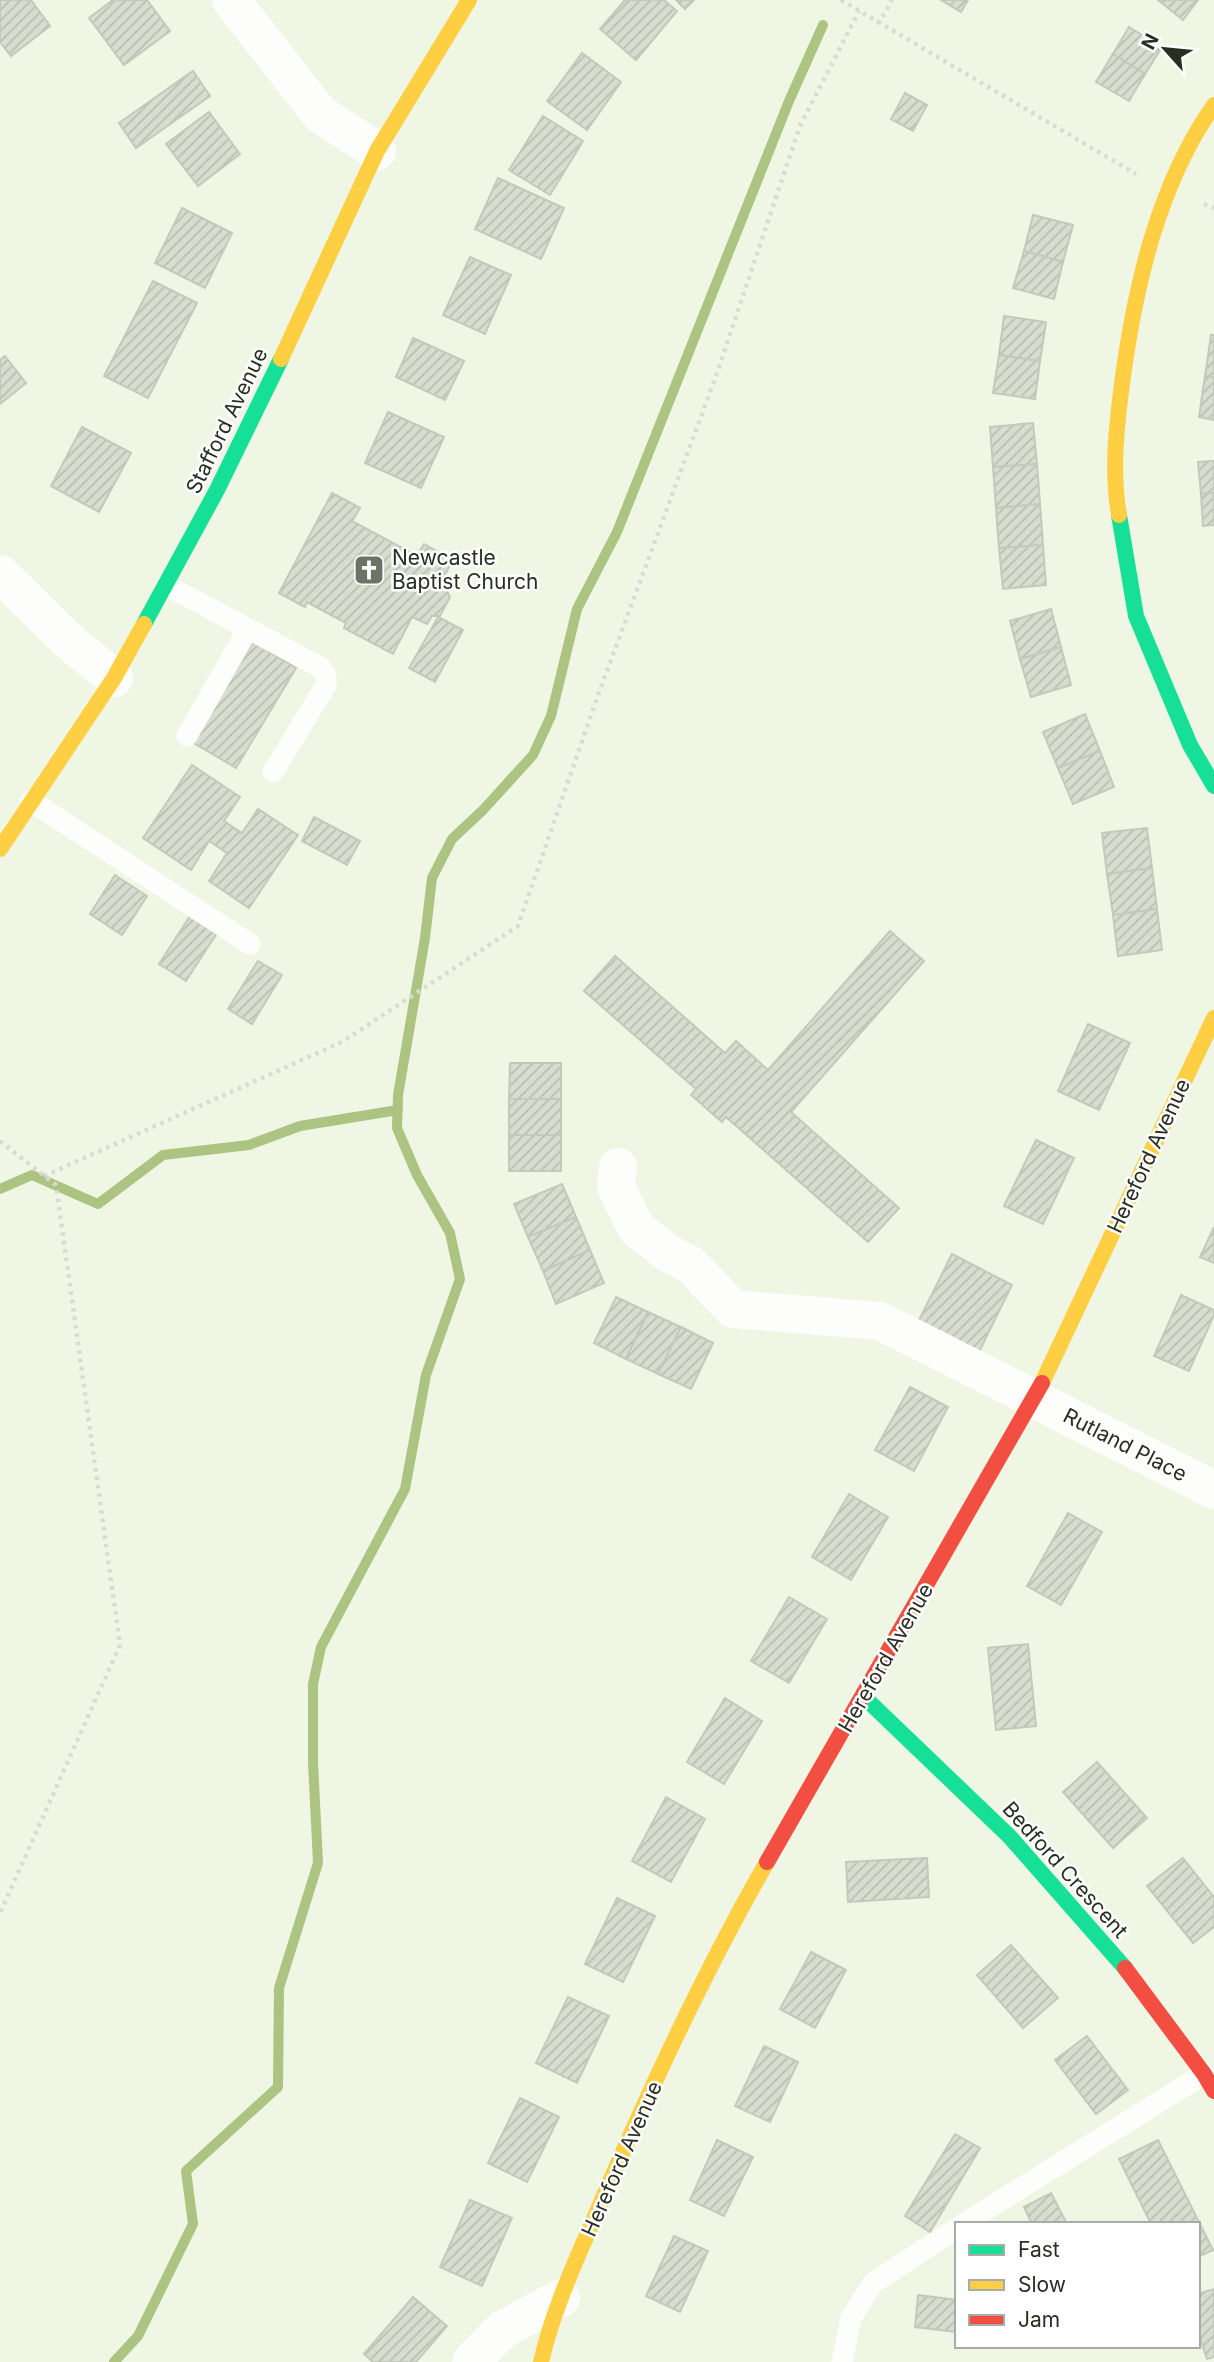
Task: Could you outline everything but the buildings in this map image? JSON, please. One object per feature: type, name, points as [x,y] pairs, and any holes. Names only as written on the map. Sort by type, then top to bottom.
[{"type":"street","points":[[231,0],[320,114],[377,151]]},
{"type":"street","name":"Stafford Avenue","points":[[0,849],[114,678],[166,585],[217,490],[273,375],[377,151],[469,0]]},
{"type":"street","points":[[1214,105],[1200,125],[1168,192],[1148,253],[1129,326],[1117,419],[1115,490],[1136,616],[1190,745],[1214,786]]},
{"type":"street","points":[[0,574],[71,643],[114,678]]},
{"type":"street","name":"Hereford Avenue","points":[[541,2362],[550,2323],[621,2156],[727,1930],[1035,1399],[1214,1018]]},
{"type":"street","name":"Rutland Place","points":[[618,1167],[616,1187],[636,1228],[691,1265],[733,1309],[880,1321],[1214,1490]]},
{"type":"street","name":"Bedford Crescent","points":[[864,1697],[1009,1836],[1113,1953],[1209,2083]]},
{"type":"street","points":[[471,2362],[502,2330],[561,2298]]},
{"type":"lane","points":[[166,585],[320,667],[327,676],[326,685],[273,772]]},
{"type":"lane","points":[[187,736],[248,629]]},
{"type":"lane","points":[[32,801],[250,944]]},
{"type":"lane","points":[[966,2222],[1209,2083]]},
{"type":"lane","points":[[842,2362],[852,2318],[873,2283],[955,2229]]},
{"type":"path","points":[[841,0],[1168,192]]},
{"type":"path","points":[[878,24],[892,0]]},
{"type":"path","points":[[44,1176],[342,1042],[518,926],[597,698],[716,376],[800,126],[859,11]]},
{"type":"path","points":[[0,1141],[56,1185],[120,1645],[0,1913]]},
{"type":"waterway","points":[[114,2362],[138,2336],[193,2224],[186,2171],[278,2087],[279,1988],[318,1863],[313,1762],[313,1684],[321,1647],[405,1489],[426,1375],[460,1279],[450,1233],[417,1175],[397,1128],[398,1095],[425,938],[432,878],[452,839],[483,810],[533,755],[551,716],[577,609],[617,532],[789,101],[823,25]]},
{"type":"waterway","points":[[0,1189],[32,1175],[98,1204],[163,1155],[249,1145],[300,1126],[398,1110]]},
{"type":"traffic: fast","points":[[144,624],[217,490],[281,359]]},
{"type":"traffic: fast","points":[[1119,515],[1136,616],[1190,745],[1214,786]]},
{"type":"traffic: fast","points":[[864,1697],[1009,1836],[1125,1968]]},
{"type":"traffic: slow","points":[[281,359],[377,151],[469,0]]},
{"type":"traffic: slow","points":[[1119,515],[1115,480],[1117,428],[1128,341],[1143,270],[1164,201],[1178,167],[1214,105]]},
{"type":"traffic: slow","points":[[0,849],[114,678],[144,624]]},
{"type":"traffic: slow","points":[[1042,1383],[1214,1018]]},
{"type":"traffic: slow","points":[[541,2362],[568,2279],[641,2113],[701,1986],[767,1862]]},
{"type":"traffic: jam","points":[[767,1862],[1042,1383]]},
{"type":"traffic: jam","points":[[1125,1968],[1214,2091]]},
{"type":"place","name":"Newcastle Baptist Church","points":[[369,570]]}]
